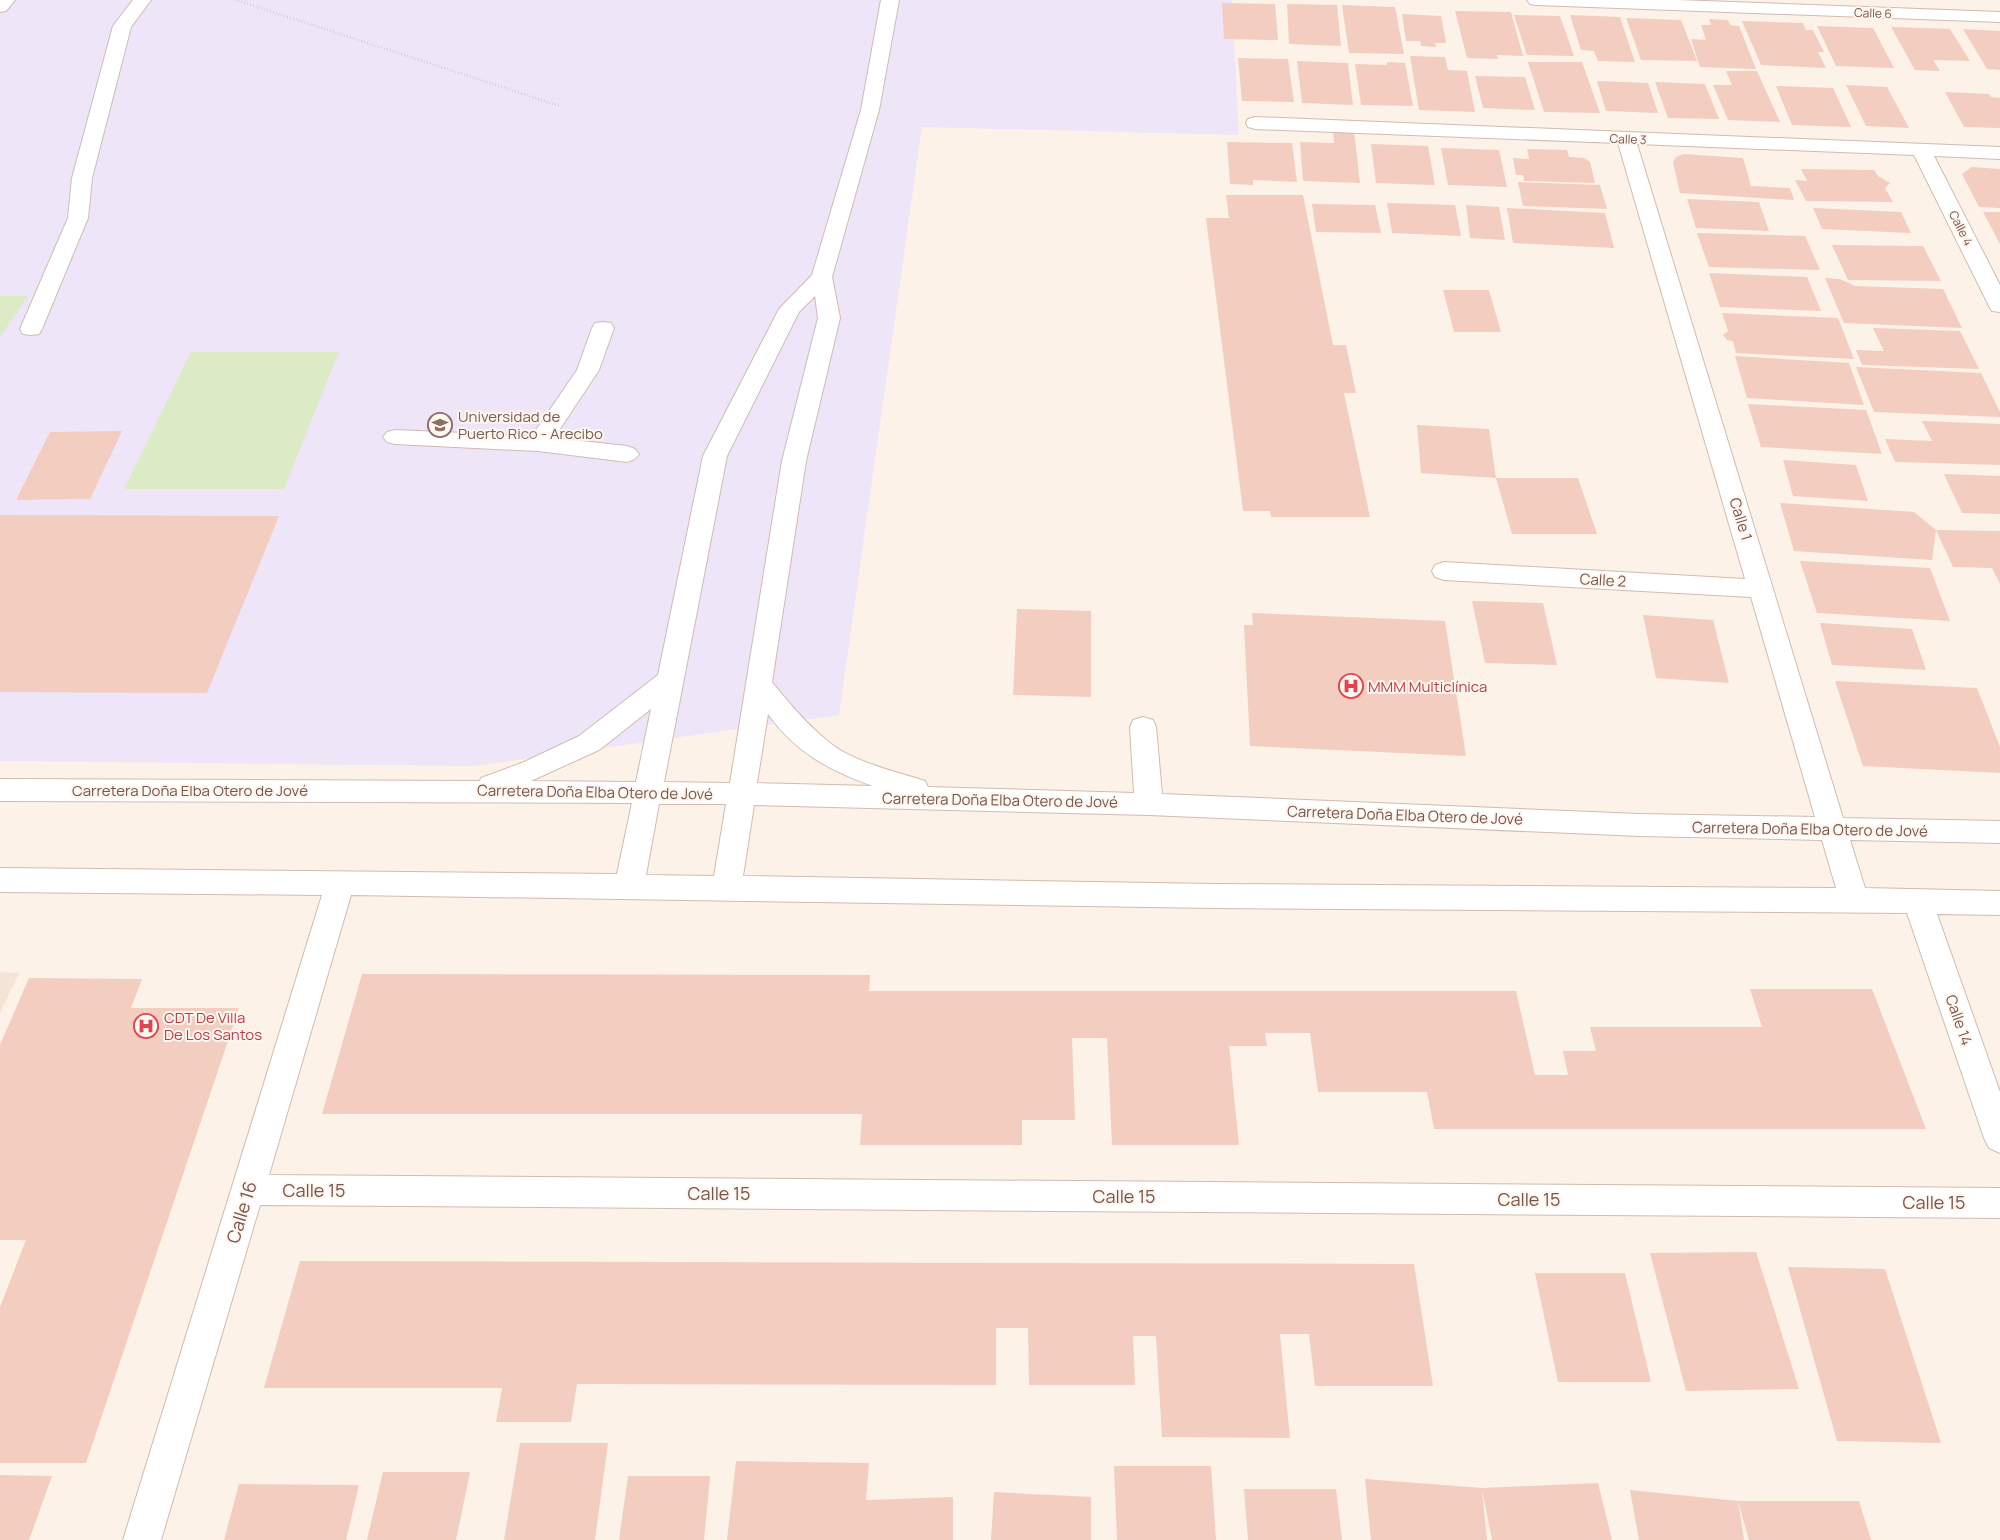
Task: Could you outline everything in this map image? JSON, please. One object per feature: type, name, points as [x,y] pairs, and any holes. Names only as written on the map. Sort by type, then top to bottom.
[{"type":"street","points":[[0,7],[6,0]]},
{"type":"street","points":[[31,329],[78,218],[82,178],[122,26],[142,0]]},
{"type":"street","points":[[727,887],[794,461],[829,318],[822,277],[870,110],[890,0]]},
{"type":"street","name":"Calle 6","points":[[1536,0],[2000,17]]},
{"type":"street","name":"Calle 3","points":[[1255,123],[2000,153]]},
{"type":"street","name":"Calle 1","points":[[1626,139],[1854,900]]},
{"type":"street","name":"Calle 4","points":[[1921,150],[2000,306]]},
{"type":"street","points":[[630,886],[715,456],[790,309],[822,277]]},
{"type":"street","points":[[538,444],[588,370],[603,328]]},
{"type":"street","points":[[395,437],[538,444],[627,454]]},
{"type":"street","name":"Calle 2","points":[[1444,571],[1762,589]]},
{"type":"street","points":[[479,791],[534,769],[589,743],[671,679]]},
{"type":"street","points":[[759,683],[786,719],[826,754],[859,770],[942,798]]},
{"type":"street","points":[[1144,727],[1149,804]]},
{"type":"street","name":"Carretera Doña Elba Otero de Jové","points":[[0,790],[479,791],[942,798],[1149,804],[1640,825],[2000,832]]},
{"type":"street","points":[[0,880],[727,887],[1226,896],[1854,900],[2000,903]]},
{"type":"street","name":"Calle 16","points":[[142,1540],[340,883]]},
{"type":"street","name":"Calle 14","points":[[1918,901],[2000,1138]]},
{"type":"street","name":"Calle 15","points":[[247,1190],[2000,1203]]},
{"type":"path","points":[[236,0],[560,106]]},
{"type":"shaded area","name":"Universidad de Puerto Rico - Arecibo","points":[[0,0],[1232,0],[1239,135],[922,127],[839,715],[474,766],[0,761]]},
{"type":"shaded area","points":[[0,972],[19,973],[0,1013]]},
{"type":"green space","points":[[0,296],[28,296],[0,337]]},
{"type":"green space","points":[[191,352],[339,352],[284,489],[124,489]]},
{"type":"building","points":[[1222,3],[1275,4],[1278,40],[1224,39]]},
{"type":"building","points":[[1287,4],[1337,5],[1341,46],[1289,44]]},
{"type":"building","points":[[1342,5],[1395,7],[1404,54],[1349,53]]},
{"type":"building","points":[[1455,11],[1511,12],[1523,56],[1497,55],[1498,59],[1467,58]]},
{"type":"building","points":[[1402,14],[1441,16],[1446,43],[1435,43],[1436,47],[1421,46],[1420,41],[1406,41]]},
{"type":"building","points":[[1514,15],[1560,16],[1574,56],[1527,55]]},
{"type":"building","points":[[1570,15],[1620,17],[1635,62],[1598,61],[1594,51],[1581,50]]},
{"type":"building","points":[[1626,18],[1681,20],[1697,61],[1641,60]]},
{"type":"building","points":[[1709,19],[1728,20],[1730,25],[1739,26],[1756,69],[1700,67],[1691,39],[1706,40],[1701,25],[1711,25]]},
{"type":"building","points":[[1742,21],[1803,23],[1806,30],[1813,30],[1824,52],[1818,52],[1826,68],[1761,65]]},
{"type":"building","points":[[1817,26],[1873,28],[1894,68],[1836,66]]},
{"type":"building","points":[[1891,27],[1950,29],[1970,61],[1933,60],[1940,71],[1915,70]]},
{"type":"building","points":[[1963,29],[2000,31],[2000,70],[1987,69]]},
{"type":"building","points":[[1410,56],[1445,57],[1448,70],[1467,71],[1475,112],[1419,110]]},
{"type":"building","points":[[1238,58],[1288,59],[1294,102],[1242,101]]},
{"type":"building","points":[[1297,61],[1348,63],[1353,105],[1302,103]]},
{"type":"building","points":[[1387,62],[1405,63],[1413,106],[1361,105],[1355,64],[1387,65]]},
{"type":"building","points":[[1528,62],[1582,62],[1600,113],[1544,112]]},
{"type":"building","points":[[1726,71],[1757,71],[1780,122],[1728,120],[1713,85],[1732,85]]},
{"type":"building","points":[[1475,76],[1525,77],[1535,110],[1483,108]]},
{"type":"building","points":[[1597,81],[1648,83],[1658,113],[1606,111]]},
{"type":"building","points":[[1655,82],[1705,84],[1719,119],[1668,118]]},
{"type":"building","points":[[1846,85],[1887,87],[1909,128],[1866,126]]},
{"type":"building","points":[[1776,86],[1833,88],[1851,127],[1792,125]]},
{"type":"building","points":[[1945,92],[1989,94],[1991,97],[2000,98],[2000,128],[1964,127]]},
{"type":"building","points":[[1333,131],[1354,131],[1360,183],[1303,181],[1300,142],[1334,143]]},
{"type":"building","points":[[1227,142],[1292,143],[1297,182],[1253,180],[1253,185],[1230,184]]},
{"type":"building","points":[[1371,144],[1428,146],[1435,185],[1376,183]]},
{"type":"building","points":[[1441,148],[1499,150],[1507,187],[1448,185]]},
{"type":"building","points":[[1527,149],[1567,150],[1569,157],[1584,158],[1590,162],[1595,183],[1524,181],[1523,175],[1516,175],[1513,158],[1529,159]]},
{"type":"building","points":[[1684,154],[1743,158],[1751,186],[1790,188],[1794,200],[1680,193],[1673,162],[1676,157]]},
{"type":"building","points":[[1972,167],[2000,169],[2000,208],[1979,207],[1962,174]]},
{"type":"building","points":[[1801,169],[1874,170],[1878,176],[1890,183],[1885,188],[1893,202],[1806,201],[1795,180],[1807,181]]},
{"type":"building","points":[[1518,182],[1600,185],[1607,209],[1523,206]]},
{"type":"building","points":[[1226,195],[1303,195],[1333,345],[1346,345],[1356,393],[1344,393],[1370,517],[1271,517],[1270,511],[1243,511],[1206,218],[1229,218]]},
{"type":"building","points":[[1687,199],[1759,202],[1769,231],[1696,228]]},
{"type":"building","points":[[1387,203],[1455,205],[1461,236],[1392,233]]},
{"type":"building","points":[[1312,204],[1375,205],[1381,233],[1316,232]]},
{"type":"building","points":[[1466,205],[1499,207],[1505,240],[1470,238]]},
{"type":"building","points":[[1507,208],[1605,213],[1614,248],[1513,243]]},
{"type":"building","points":[[1813,208],[1901,212],[1911,233],[1822,229]]},
{"type":"building","points":[[1983,212],[2000,212],[2000,244]]},
{"type":"building","points":[[1697,233],[1805,236],[1820,270],[1709,267]]},
{"type":"building","points":[[1832,245],[1923,246],[1941,281],[1848,280]]},
{"type":"building","points":[[1709,273],[1807,277],[1821,311],[1720,307]]},
{"type":"building","points":[[1825,278],[1840,279],[1855,286],[1943,289],[1962,328],[1844,323]]},
{"type":"building","points":[[1443,290],[1489,290],[1501,332],[1454,332]]},
{"type":"building","points":[[1722,313],[1838,318],[1854,359],[1736,353],[1733,341],[1727,340],[1723,335],[1728,331]]},
{"type":"building","points":[[1873,328],[1960,331],[1979,369],[1862,365],[1856,350],[1884,351]]},
{"type":"building","points":[[1735,356],[1849,363],[1864,405],[1747,398]]},
{"type":"building","points":[[1856,367],[1981,373],[2000,412],[2000,417],[1874,412]]},
{"type":"building","points":[[1748,404],[1866,410],[1882,454],[1761,447]]},
{"type":"building","points":[[1922,421],[2000,424],[2000,465],[1895,462],[1885,439],[1932,441]]},
{"type":"building","points":[[1417,425],[1489,429],[1496,478],[1421,473]]},
{"type":"building","points":[[122,431],[90,499],[16,500],[50,432]]},
{"type":"building","points":[[1783,460],[1856,465],[1868,501],[1793,496]]},
{"type":"building","points":[[1944,474],[2000,476],[2000,514],[1962,513]]},
{"type":"building","points":[[1496,478],[1578,478],[1597,534],[1512,534]]},
{"type":"building","points":[[1780,503],[1914,512],[1936,530],[1932,560],[1794,551]]},
{"type":"building","points":[[0,515],[279,516],[207,693],[0,692]]},
{"type":"building","points":[[1936,530],[2000,531],[2000,584],[1992,568],[1953,567]]},
{"type":"building","points":[[1800,561],[1930,568],[1950,621],[1817,613]]},
{"type":"building","points":[[1472,601],[1543,603],[1557,665],[1485,663]]},
{"type":"building","points":[[1017,609],[1091,611],[1091,697],[1013,695]]},
{"type":"building","name":"MMM Multiclínica","points":[[1252,613],[1445,621],[1466,756],[1250,746],[1244,625],[1253,625]]},
{"type":"building","points":[[1643,615],[1713,620],[1729,683],[1656,678]]},
{"type":"building","points":[[1820,623],[1912,629],[1926,670],[1832,665]]},
{"type":"building","points":[[1835,681],[1977,688],[2000,747],[2000,773],[1863,766]]},
{"type":"building","points":[[362,974],[870,975],[869,991],[1516,991],[1535,1075],[1568,1075],[1563,1051],[1596,1051],[1590,1027],[1762,1027],[1750,989],[1872,989],[1926,1129],[1434,1129],[1427,1092],[1318,1092],[1310,1033],[1265,1033],[1267,1046],[1229,1046],[1239,1145],[1112,1145],[1107,1038],[1072,1038],[1075,1120],[1022,1120],[1022,1145],[860,1145],[862,1114],[322,1114]]},
{"type":"building","points":[[29,978],[142,979],[131,1008],[239,1008],[86,1463],[0,1463],[0,1307],[26,1240],[0,1240],[0,1045]]},
{"type":"building","points":[[1756,1252],[1799,1389],[1686,1391],[1650,1253]]},
{"type":"building","points":[[300,1261],[1414,1264],[1433,1386],[1315,1386],[1309,1334],[1280,1334],[1290,1438],[1162,1437],[1156,1336],[1133,1336],[1135,1385],[1029,1385],[1028,1328],[996,1328],[996,1385],[577,1384],[571,1422],[496,1422],[502,1388],[264,1388]]},
{"type":"building","points":[[1788,1267],[1885,1269],[1941,1443],[1837,1441]]},
{"type":"building","points":[[1535,1273],[1625,1273],[1651,1382],[1558,1382]]},
{"type":"building","points":[[520,1443],[608,1443],[595,1540],[504,1540]]},
{"type":"building","points":[[736,1461],[869,1463],[866,1500],[953,1497],[953,1540],[727,1540]]},
{"type":"building","points":[[1114,1466],[1211,1466],[1216,1540],[1117,1540]]},
{"type":"building","points":[[383,1472],[470,1472],[456,1540],[367,1540]]},
{"type":"building","points":[[0,1475],[52,1476],[29,1540],[0,1540]]},
{"type":"building","points":[[628,1476],[710,1476],[704,1540],[619,1540]]},
{"type":"building","points":[[1365,1479],[1482,1488],[1598,1483],[1612,1540],[1492,1540],[1482,1490],[1487,1540],[1371,1540]]},
{"type":"building","points":[[239,1484],[359,1485],[346,1540],[224,1540]]},
{"type":"building","points":[[1244,1489],[1336,1489],[1342,1540],[1248,1540]]},
{"type":"building","points":[[1630,1490],[1738,1501],[1744,1540],[1639,1540]]},
{"type":"building","points":[[994,1492],[1091,1497],[1091,1540],[991,1540]]},
{"type":"building","points":[[1738,1501],[1859,1501],[1871,1540],[1749,1540]]},
{"type":"place","name":"Universidad de Puerto Rico - Arecibo","points":[[440,425]]},
{"type":"place","name":"MMM Multiclínica","points":[[1351,686]]},
{"type":"place","name":"CDT De Villa De Los Santos","points":[[146,1026]]}]
